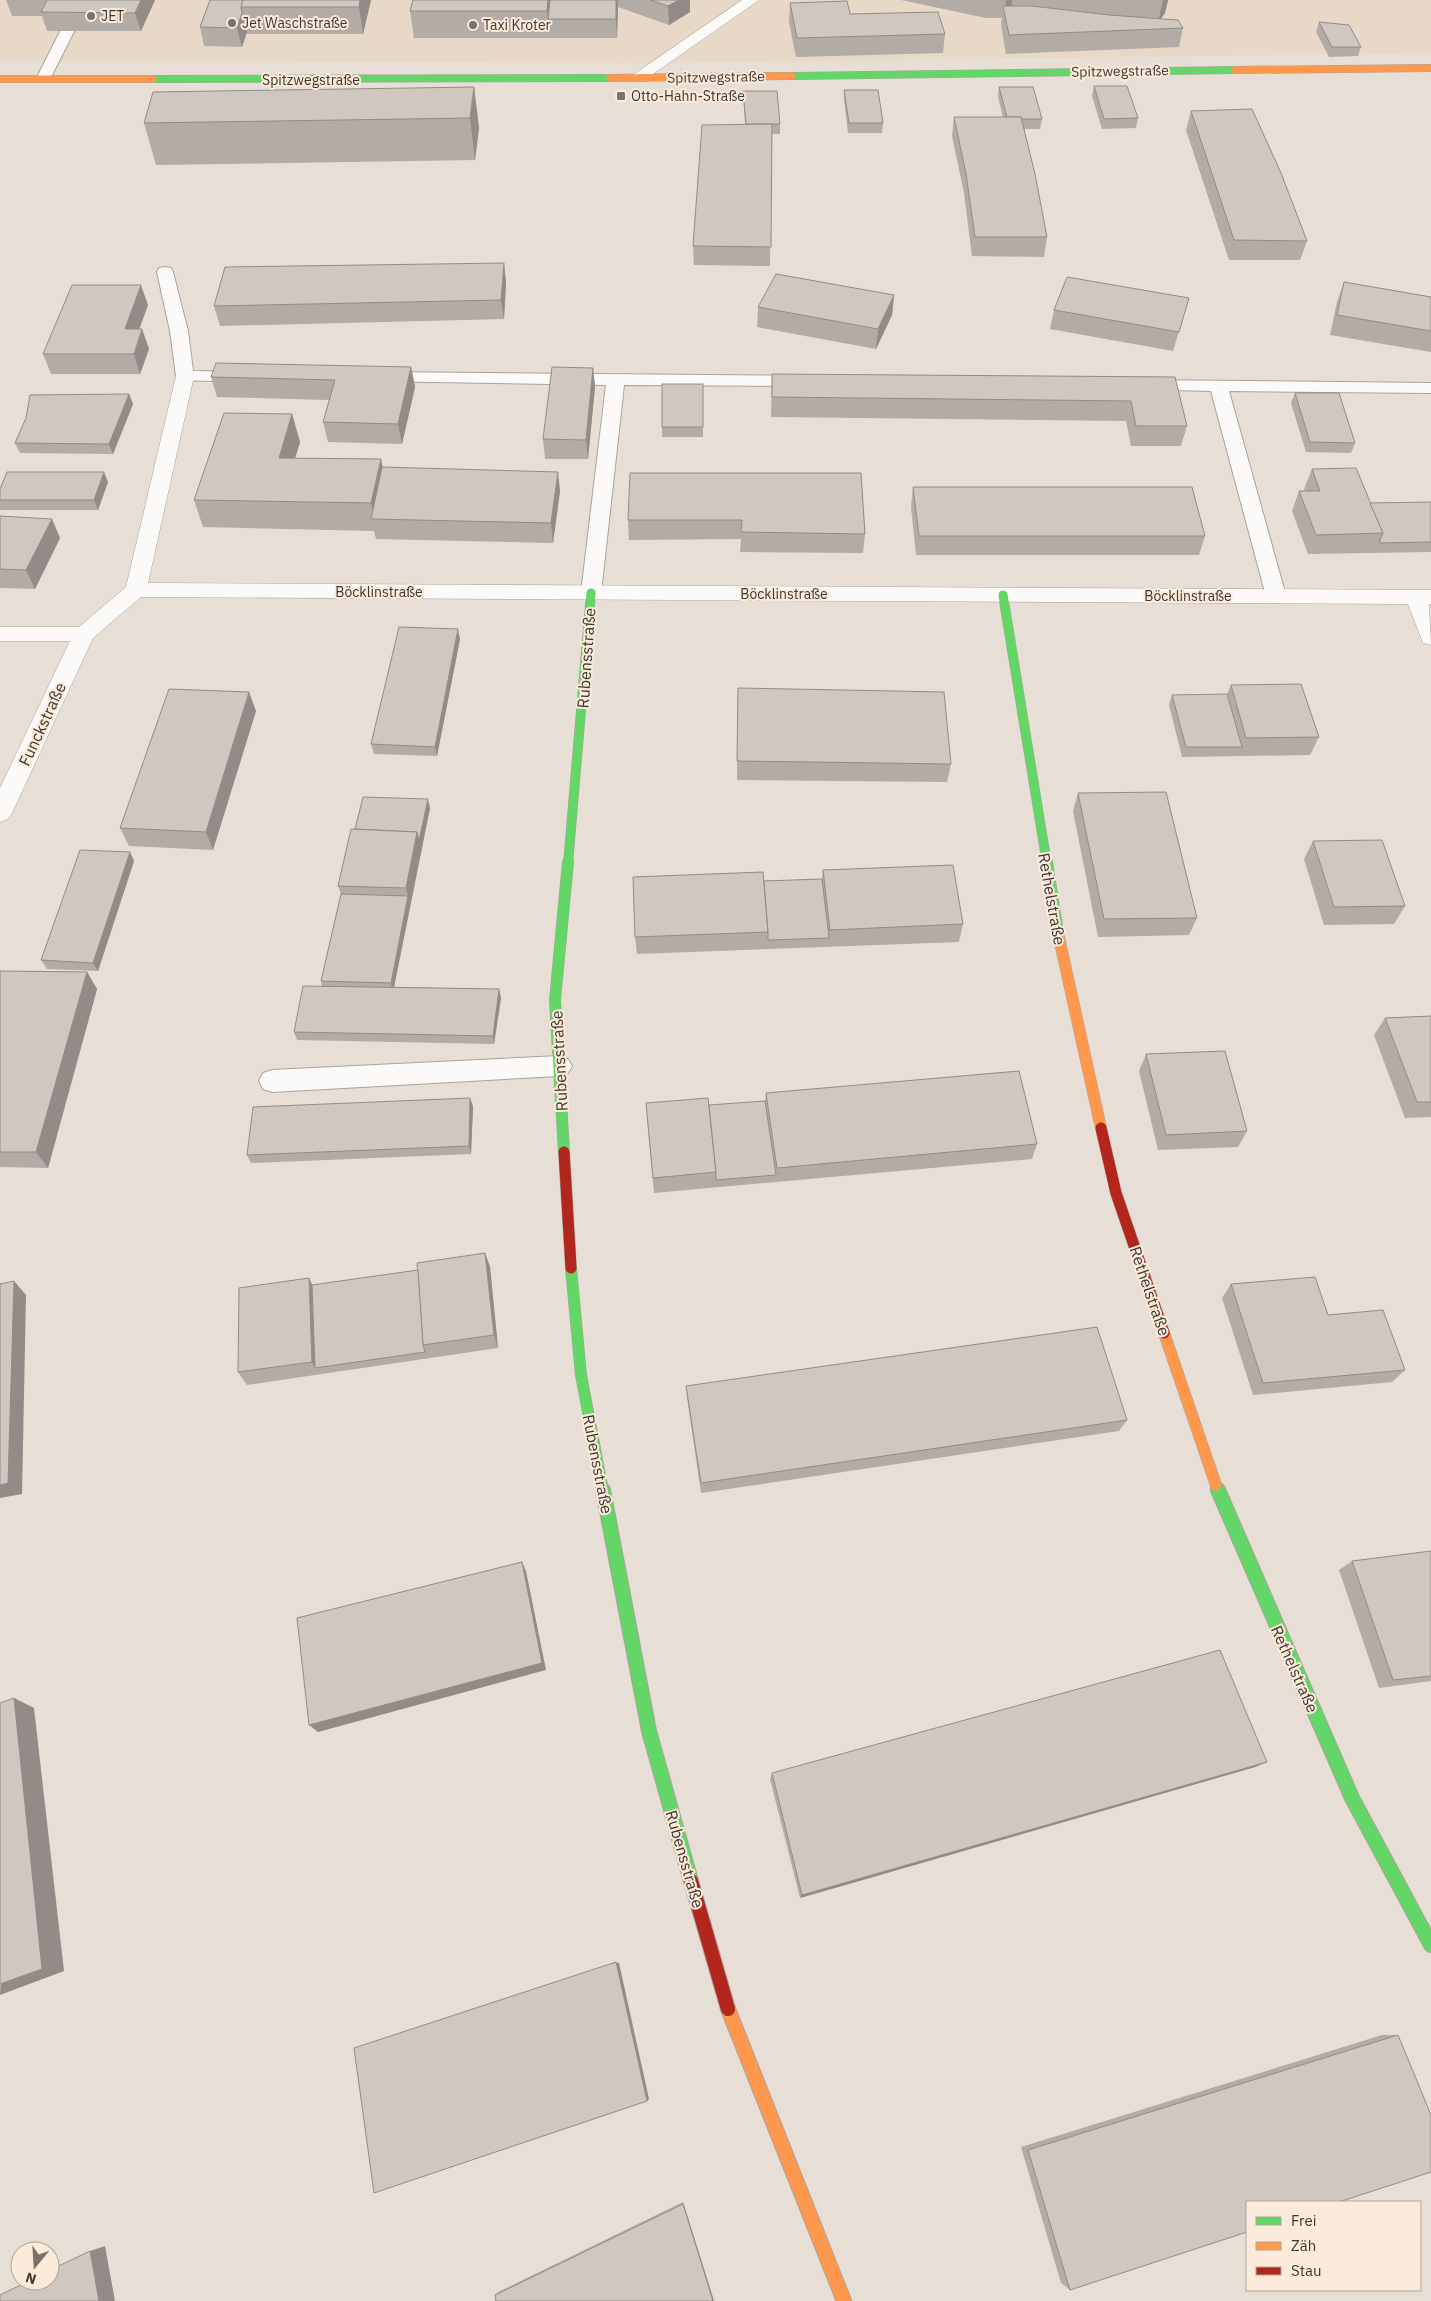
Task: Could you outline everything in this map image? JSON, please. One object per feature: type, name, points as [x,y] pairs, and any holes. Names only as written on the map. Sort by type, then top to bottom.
[{"type":"street","points":[[638,78],[752,0]]},
{"type":"street","name":"Spitzwegstraße","points":[[0,79],[638,78],[1431,68]]},
{"type":"street","points":[[0,634],[84,634],[136,590],[185,376]]},
{"type":"street","name":"Böcklinstraße","points":[[136,590],[1423,597]]},
{"type":"street","name":"Rubensstraße","points":[[590,593],[576,784],[555,1000],[569,1241],[581,1374],[649,1731],[725,2002],[844,2301]]},
{"type":"street","name":"Rethelstraße","points":[[1003,595],[1064,967],[1116,1193],[1221,1501],[1352,1798],[1431,1945]]},
{"type":"street","points":[[1423,597],[1431,638]]},
{"type":"street","name":"Funckstraße","points":[[0,813],[84,634]]},
{"type":"lane","points":[[43,79],[83,0]]},
{"type":"lane","points":[[165,272],[179,331],[185,376],[263,377]]},
{"type":"lane","points":[[360,377],[822,381]]},
{"type":"lane","points":[[590,593],[616,378]]},
{"type":"lane","points":[[1125,385],[1431,388]]},
{"type":"lane","points":[[1219,386],[1276,596]]},
{"type":"lane","points":[[272,1080],[559,1066]]},
{"type":"shaded area","points":[[0,0],[1431,0],[1431,53],[641,63],[0,60]]},
{"type":"building","points":[[47,0],[141,0],[135,13],[41,12]]},
{"type":"building","points":[[210,0],[243,0],[242,13],[237,28],[200,27]]},
{"type":"building","points":[[243,0],[360,0],[359,7],[241,7]]},
{"type":"building","points":[[413,0],[548,0],[547,11],[410,11]]},
{"type":"building","points":[[550,0],[616,0],[616,19],[548,19]]},
{"type":"building","points":[[650,0],[679,0],[668,6]]},
{"type":"building","points":[[847,1],[850,14],[938,12],[945,34],[797,38],[790,3]]},
{"type":"building","points":[[1003,6],[1032,6],[1109,15],[1178,20],[1183,28],[1009,35]]},
{"type":"building","points":[[1319,22],[1349,25],[1361,47],[1332,47]]},
{"type":"building","points":[[1094,86],[1127,86],[1138,118],[1104,119]]},
{"type":"building","points":[[474,87],[470,118],[144,123],[153,92]]},
{"type":"building","points":[[999,87],[1033,87],[1042,119],[1007,117]]},
{"type":"building","points":[[844,90],[878,90],[883,123],[849,123]]},
{"type":"building","points":[[743,91],[777,91],[780,124],[746,124]]},
{"type":"building","points":[[1252,109],[1281,173],[1307,241],[1234,240],[1191,111]]},
{"type":"building","points":[[954,117],[1021,117],[1035,174],[1047,237],[975,237],[966,174]]},
{"type":"building","points":[[772,124],[771,247],[693,246],[702,125]]},
{"type":"building","points":[[504,263],[501,300],[214,306],[225,267]]},
{"type":"building","points":[[776,274],[894,295],[878,329],[758,307]]},
{"type":"building","points":[[1067,277],[1189,298],[1179,332],[1054,310]]},
{"type":"building","points":[[1344,282],[1431,297],[1431,331],[1337,315]]},
{"type":"building","points":[[72,285],[141,285],[125,329],[142,329],[134,354],[43,354]]},
{"type":"building","points":[[216,363],[411,367],[398,424],[323,422],[335,380],[211,377]]},
{"type":"building","points":[[552,367],[593,368],[586,440],[543,439]]},
{"type":"building","points":[[772,374],[1175,377],[1187,426],[1136,426],[1131,401],[772,397]]},
{"type":"building","points":[[662,384],[703,384],[703,427],[662,427]]},
{"type":"building","points":[[1295,393],[1339,393],[1355,443],[1310,442]]},
{"type":"building","points":[[129,394],[109,444],[15,443],[26,418],[30,395]]},
{"type":"building","points":[[224,413],[292,414],[279,458],[381,459],[371,503],[194,500]]},
{"type":"building","points":[[382,467],[558,472],[551,523],[371,519]]},
{"type":"building","points":[[1356,468],[1383,533],[1316,535],[1299,491],[1320,491],[1312,469]]},
{"type":"building","points":[[7,472],[104,472],[94,500],[0,500],[0,489]]},
{"type":"building","points":[[630,473],[861,473],[865,534],[741,532],[742,520],[628,520]]},
{"type":"building","points":[[913,487],[1192,487],[1205,536],[919,536]]},
{"type":"building","points":[[1431,502],[1431,542],[1379,543],[1383,533],[1370,503]]},
{"type":"building","points":[[0,516],[52,519],[26,570],[0,569]]},
{"type":"building","points":[[399,627],[458,629],[435,747],[371,744]]},
{"type":"building","points":[[1301,684],[1319,737],[1246,738],[1231,685]]},
{"type":"building","points":[[738,688],[944,692],[951,764],[737,761]]},
{"type":"building","points":[[169,689],[249,692],[206,832],[120,828]]},
{"type":"building","points":[[1227,694],[1242,747],[1186,747],[1172,695]]},
{"type":"building","points":[[1166,792],[1197,918],[1104,919],[1078,793]]},
{"type":"building","points":[[363,797],[428,799],[419,841],[417,832],[355,829]]},
{"type":"building","points":[[351,829],[417,832],[406,888],[338,886]]},
{"type":"building","points":[[1382,840],[1405,906],[1334,907],[1313,841]]},
{"type":"building","points":[[80,850],[130,852],[93,963],[41,960]]},
{"type":"building","points":[[953,865],[963,924],[830,930],[823,870]]},
{"type":"building","points":[[763,872],[768,932],[635,937],[633,877]]},
{"type":"building","points":[[822,879],[829,938],[768,940],[764,881]]},
{"type":"building","points":[[341,894],[408,896],[391,983],[321,981]]},
{"type":"building","points":[[0,971],[87,972],[36,1152],[0,1152]]},
{"type":"building","points":[[303,986],[499,989],[493,1036],[294,1032]]},
{"type":"building","points":[[1431,1016],[1431,1102],[1417,1102],[1385,1018]]},
{"type":"building","points":[[1225,1051],[1247,1131],[1166,1135],[1146,1054]]},
{"type":"building","points":[[1019,1071],[1037,1144],[777,1168],[766,1093]]},
{"type":"building","points":[[470,1098],[469,1146],[247,1155],[253,1107]]},
{"type":"building","points":[[708,1098],[716,1172],[653,1178],[646,1103]]},
{"type":"building","points":[[765,1101],[776,1175],[716,1180],[709,1105]]},
{"type":"building","points":[[485,1253],[494,1335],[423,1345],[417,1263]]},
{"type":"building","points":[[418,1270],[425,1352],[315,1368],[312,1285]]},
{"type":"building","points":[[1315,1277],[1328,1315],[1383,1310],[1405,1370],[1263,1383],[1231,1284]]},
{"type":"building","points":[[309,1278],[312,1362],[238,1372],[239,1288]]},
{"type":"building","points":[[14,1281],[8,1483],[0,1485],[0,1284]]},
{"type":"building","points":[[1097,1327],[1127,1420],[701,1483],[686,1386]]},
{"type":"building","points":[[1431,1551],[1431,1676],[1393,1680],[1352,1561]]},
{"type":"building","points":[[522,1562],[542,1663],[309,1725],[297,1618]]},
{"type":"building","points":[[1220,1650],[1267,1762],[802,1895],[772,1773]]},
{"type":"building","points":[[14,1698],[42,1969],[0,1984],[0,1703]]},
{"type":"building","points":[[616,1962],[647,2101],[374,2193],[354,2048]]},
{"type":"building","points":[[1398,2035],[1431,2115],[1431,2172],[1342,2201],[1246,2201],[1246,2232],[1070,2290],[1028,2150]]},
{"type":"building","points":[[683,2204],[713,2301],[496,2301],[495,2295]]},
{"type":"building","points":[[90,2251],[99,2301],[0,2301],[0,2295],[10,2290],[60,2291],[60,2265]]},
{"type":"traffic: fast","points":[[792,76],[1235,70]]},
{"type":"traffic: fast","points":[[153,79],[610,78]]},
{"type":"traffic: fast","points":[[564,1152],[555,1000],[576,784],[591,593]]},
{"type":"traffic: fast","points":[[1003,595],[1058,933]]},
{"type":"traffic: fast","points":[[571,1268],[581,1375],[649,1731],[691,1881]]},
{"type":"traffic: fast","points":[[1216,1485],[1352,1798],[1431,1945]]},
{"type":"traffic: slow","points":[[1235,70],[1431,68]]},
{"type":"traffic: slow","points":[[610,78],[792,76]]},
{"type":"traffic: slow","points":[[0,79],[153,79]]},
{"type":"traffic: slow","points":[[1058,933],[1101,1128]]},
{"type":"traffic: slow","points":[[1164,1333],[1216,1485]]},
{"type":"traffic: slow","points":[[728,2009],[844,2301]]},
{"type":"traffic: jam","points":[[1101,1128],[1116,1193],[1164,1333]]},
{"type":"traffic: jam","points":[[564,1152],[571,1268]]},
{"type":"traffic: jam","points":[[691,1881],[728,2009]]},
{"type":"place","name":"JET","points":[[91,16]]},
{"type":"place","name":"Jet Waschstraße","points":[[232,23]]},
{"type":"place","name":"Taxi Kroter","points":[[473,25]]},
{"type":"place","name":"Otto-Hahn-Straße","points":[[621,96]]}]
